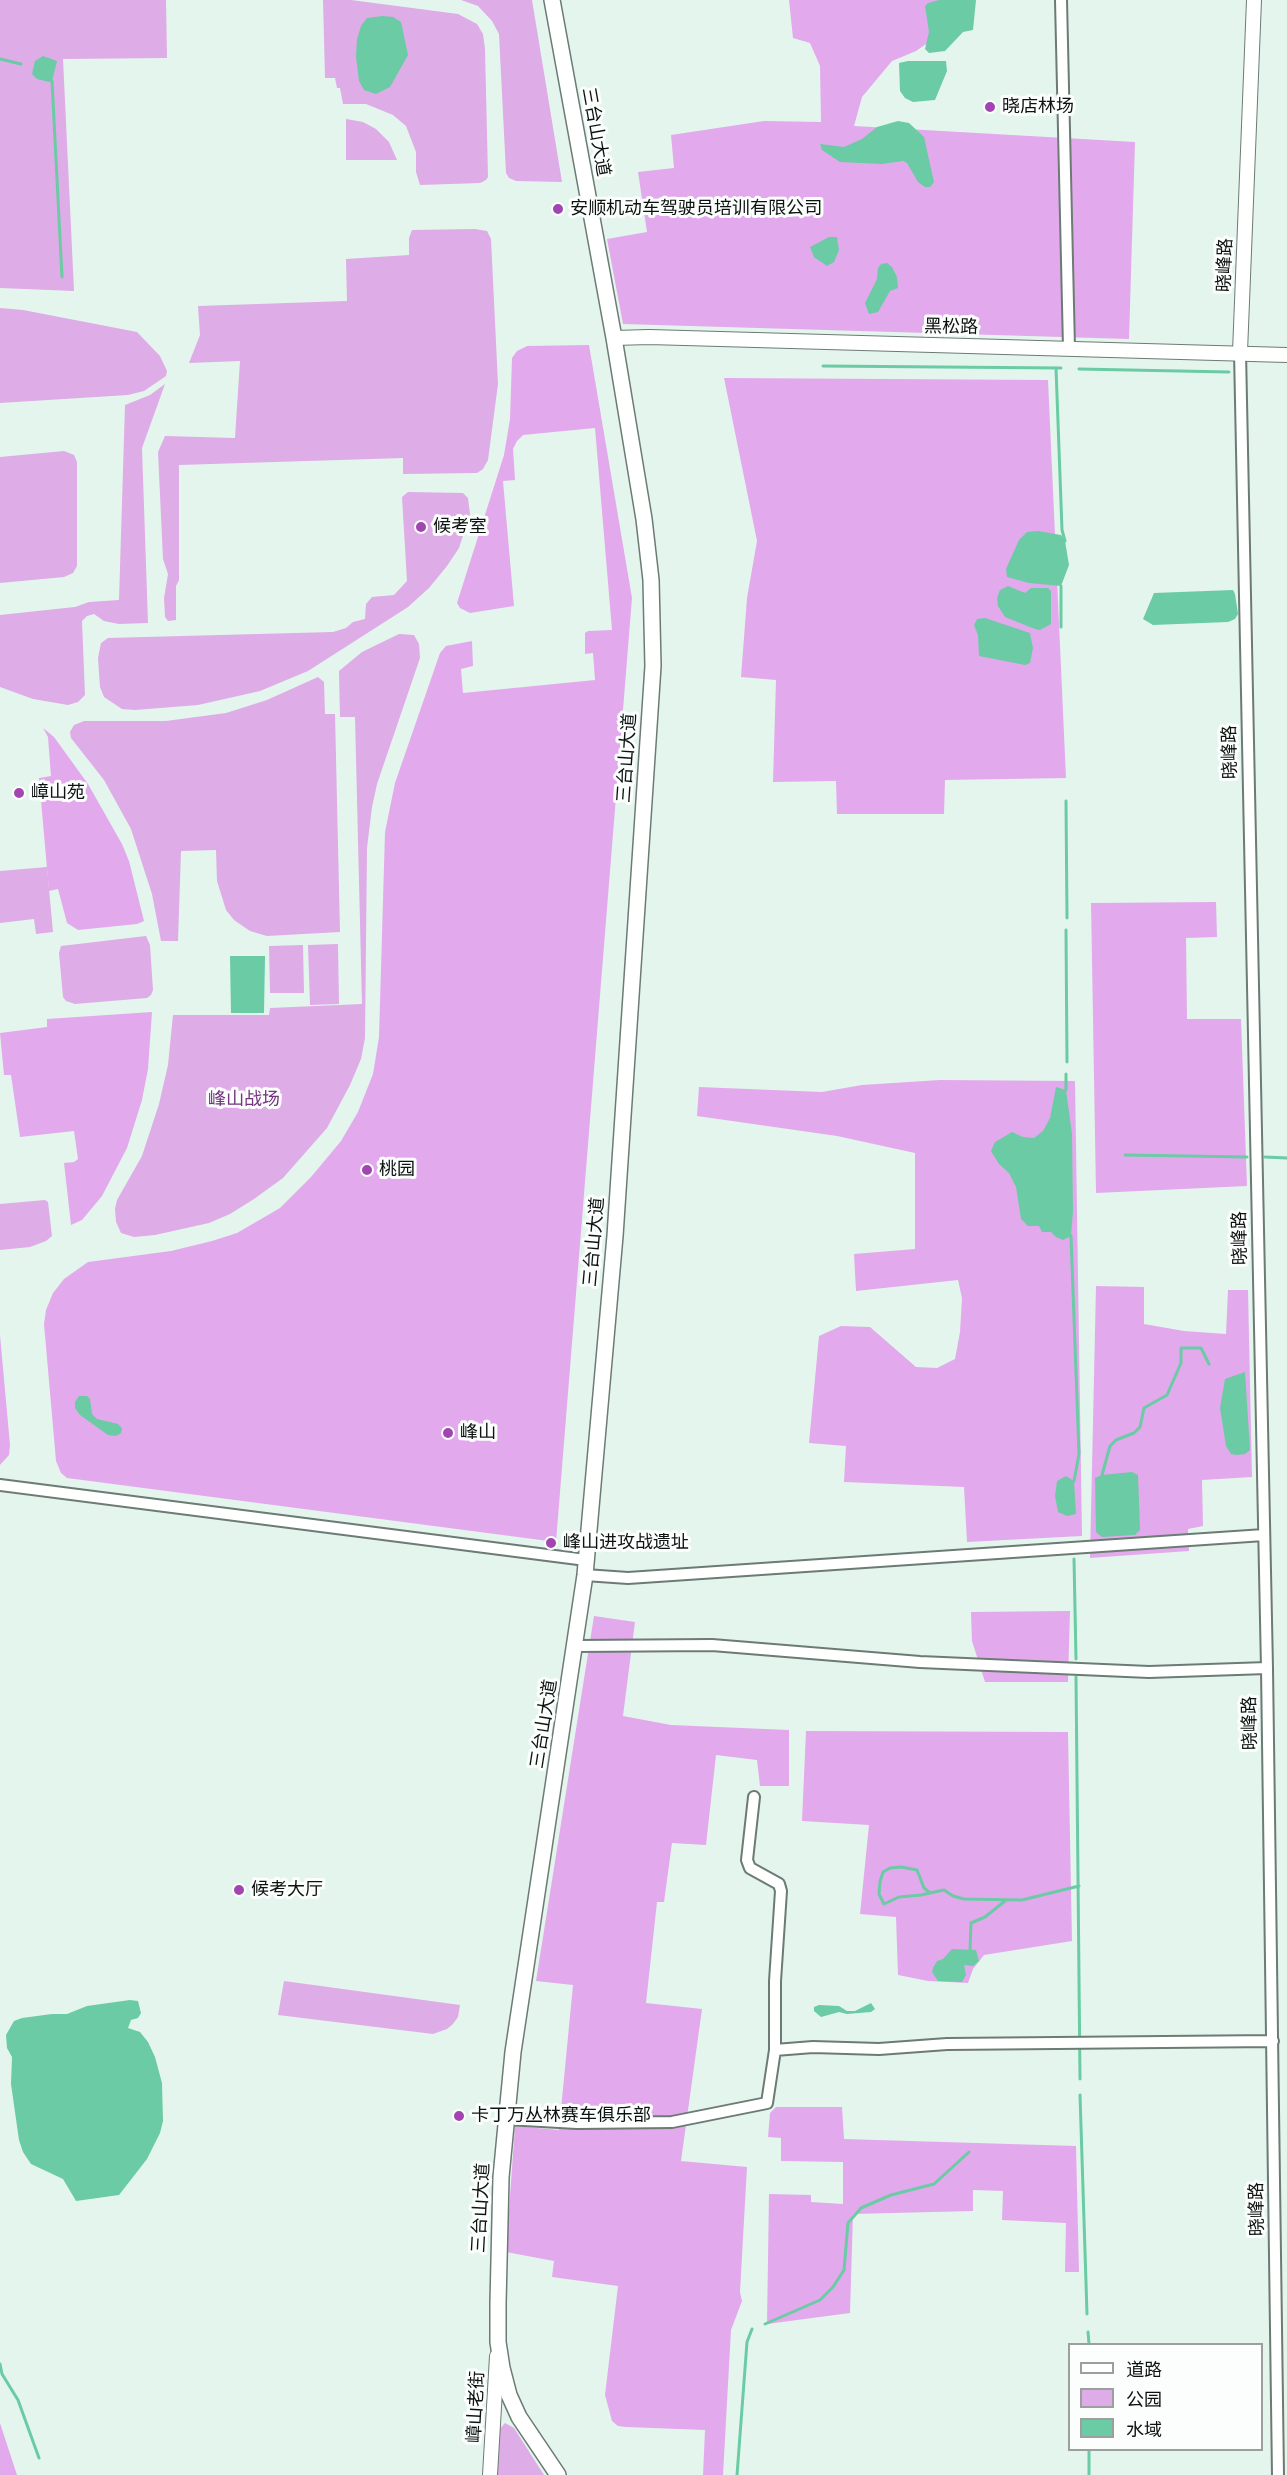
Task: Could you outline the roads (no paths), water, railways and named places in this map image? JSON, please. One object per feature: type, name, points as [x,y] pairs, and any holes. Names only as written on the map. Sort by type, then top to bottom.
[{"type":"main road","name":"三台山大道","points":[[552,0],[614,338],[644,519],[651,580],[653,666],[615,1236],[586,1568],[513,2052],[499,2222],[498,2342],[505,2384],[514,2408],[530,2437],[558,2475]]},
{"type":"street","points":[[1061,0],[1069,348]]},
{"type":"street","name":"晓峰路","points":[[1254,0],[1240,352],[1268,1668],[1278,2475]]},
{"type":"street","name":"黑松路","points":[[614,338],[649,337],[1287,355]]},
{"type":"street","points":[[0,1485],[586,1568],[628,1578],[1264,1535]]},
{"type":"street","points":[[576,1646],[712,1645],[920,1662],[1149,1672],[1268,1668]]},
{"type":"street","points":[[506,2119],[577,2123],[672,2122],[767,2103],[770,2097],[776,2050],[775,1982],[781,1891],[779,1884],[750,1868],[747,1860],[754,1797]]},
{"type":"street","points":[[776,2050],[813,2047],[879,2049],[946,2044],[1273,2041]]},
{"type":"street","name":"嶂山老街","points":[[490,2475],[498,2342]]},
{"type":"water","points":[[939,0],[976,0],[973,30],[963,32],[945,51],[929,53],[925,49],[929,32],[925,6]]},
{"type":"water","points":[[393,17],[401,22],[408,55],[390,87],[376,94],[364,90],[359,81],[356,56],[357,39],[361,26],[367,18]]},
{"type":"water","points":[[43,56],[57,61],[52,81],[49,82],[37,79],[32,74],[35,61]]},
{"type":"water","points":[[946,61],[947,71],[935,100],[913,102],[905,98],[900,91],[899,63]]},
{"type":"water","points":[[898,121],[909,123],[924,137],[934,182],[930,187],[925,187],[918,182],[907,163],[903,161],[882,164],[840,162],[822,150],[820,144],[844,147],[862,139],[877,127]]},
{"type":"water","points":[[829,237],[837,237],[839,250],[834,262],[827,266],[814,257],[810,247]]},
{"type":"water","points":[[887,263],[897,277],[898,288],[890,291],[878,312],[869,314],[865,303],[877,279],[878,268],[881,264]]},
{"type":"water","points":[[1038,531],[1061,535],[1065,541],[1069,565],[1061,586],[1029,583],[1007,577],[1006,569],[1019,540],[1027,532]]},
{"type":"water","points":[[1008,586],[1025,593],[1031,588],[1048,588],[1051,591],[1051,624],[1040,630],[1005,617],[998,606],[997,598],[1000,590]]},
{"type":"water","points":[[1233,590],[1238,614],[1235,619],[1228,622],[1153,625],[1143,619],[1154,593]]},
{"type":"water","points":[[985,618],[1030,633],[1033,648],[1030,663],[1025,665],[979,656],[978,635],[974,625],[977,619]]},
{"type":"water","points":[[230,956],[265,956],[264,1013],[231,1013]]},
{"type":"water","points":[[1056,1087],[1066,1090],[1072,1134],[1071,1236],[1063,1240],[1051,1232],[1042,1232],[1039,1226],[1028,1226],[1021,1219],[1016,1187],[1009,1173],[999,1164],[991,1151],[995,1142],[1012,1132],[1023,1137],[1034,1138],[1043,1131],[1050,1118]]},
{"type":"water","points":[[1245,1372],[1250,1450],[1245,1454],[1237,1455],[1231,1454],[1226,1446],[1220,1408],[1225,1379]]},
{"type":"water","points":[[79,1396],[87,1396],[90,1399],[92,1414],[97,1419],[118,1424],[122,1428],[121,1433],[116,1436],[108,1435],[80,1415],[75,1408],[75,1402]]},
{"type":"water","points":[[1132,1472],[1138,1475],[1140,1530],[1135,1535],[1102,1537],[1096,1532],[1095,1478],[1102,1475]]},
{"type":"water","points":[[1066,1476],[1074,1481],[1076,1514],[1067,1516],[1058,1512],[1055,1496],[1057,1481]]},
{"type":"water","points":[[952,1949],[976,1950],[979,1961],[973,1966],[964,1965],[966,1975],[962,1982],[938,1981],[932,1972],[933,1968],[937,1961],[943,1959]]},
{"type":"water","points":[[138,2001],[141,2013],[138,2018],[131,2020],[128,2028],[140,2032],[148,2042],[162,2083],[163,2121],[160,2133],[147,2159],[119,2195],[76,2201],[63,2179],[31,2164],[23,2152],[19,2140],[11,2084],[12,2057],[7,2048],[6,2035],[14,2021],[22,2018],[67,2014],[87,2006]]},
{"type":"water","points":[[871,2003],[875,2009],[871,2012],[847,2014],[839,2012],[821,2017],[814,2011],[814,2007],[819,2005],[839,2006],[847,2011],[855,2011]]},
{"type":"waterway","points":[[0,59],[21,64]]},
{"type":"waterway","points":[[52,81],[62,277]]},
{"type":"waterway","points":[[823,366],[1061,368]]},
{"type":"waterway","points":[[1056,368],[1062,530],[1065,541]]},
{"type":"waterway","points":[[1079,369],[1229,372]]},
{"type":"waterway","points":[[1061,586],[1061,627]]},
{"type":"waterway","points":[[1066,801],[1067,918]]},
{"type":"waterway","points":[[1066,930],[1067,1062]]},
{"type":"waterway","points":[[1066,1074],[1066,1090]]},
{"type":"waterway","points":[[1125,1155],[1247,1157]]},
{"type":"waterway","points":[[1265,1157],[1287,1158]]},
{"type":"waterway","points":[[1071,1236],[1079,1454],[1074,1481]]},
{"type":"waterway","points":[[1102,1475],[1110,1446],[1116,1440],[1134,1433],[1140,1427],[1144,1408],[1167,1395],[1181,1363],[1181,1348],[1201,1348],[1209,1364]]},
{"type":"waterway","points":[[1074,1559],[1076,1659]]},
{"type":"waterway","points":[[1076,1677],[1080,2079]]},
{"type":"waterway","points":[[930,1893],[924,1888],[917,1870],[901,1867],[890,1868],[883,1872],[879,1894],[884,1904],[899,1897],[921,1895],[944,1890],[964,1899],[1022,1900],[1079,1886]]},
{"type":"waterway","points":[[970,1951],[971,1923],[985,1917],[1005,1901]]},
{"type":"waterway","points":[[1080,2095],[1087,2314]]},
{"type":"waterway","points":[[765,2324],[820,2300],[833,2287],[844,2270],[848,2223],[861,2208],[891,2195],[934,2184],[969,2152]]},
{"type":"waterway","points":[[737,2475],[747,2342],[752,2329]]},
{"type":"waterway","points":[[1088,2332],[1089,2343]]},
{"type":"waterway","points":[[0,2364],[2,2374],[18,2400],[39,2458]]},
{"type":"waterway","points":[[1089,2451],[1089,2475]]},
{"type":"place","name":"晓店林场","points":[[990,107]]},
{"type":"place","name":"安顺机动车驾驶员培训有限公司","points":[[558,209]]},
{"type":"place","name":"候考室","points":[[421,527]]},
{"type":"place","name":"嶂山苑","points":[[19,793]]},
{"type":"place","name":"桃园","points":[[367,1170]]},
{"type":"place","name":"峰山","points":[[448,1433]]},
{"type":"place","name":"峰山进攻战遗址","points":[[551,1543]]},
{"type":"place","name":"候考大厅","points":[[239,1890]]},
{"type":"place","name":"卡丁万丛林赛车俱乐部","points":[[459,2116]]},
{"type":"park label","name":"峰山战场","points":[[244,1100]]}]
